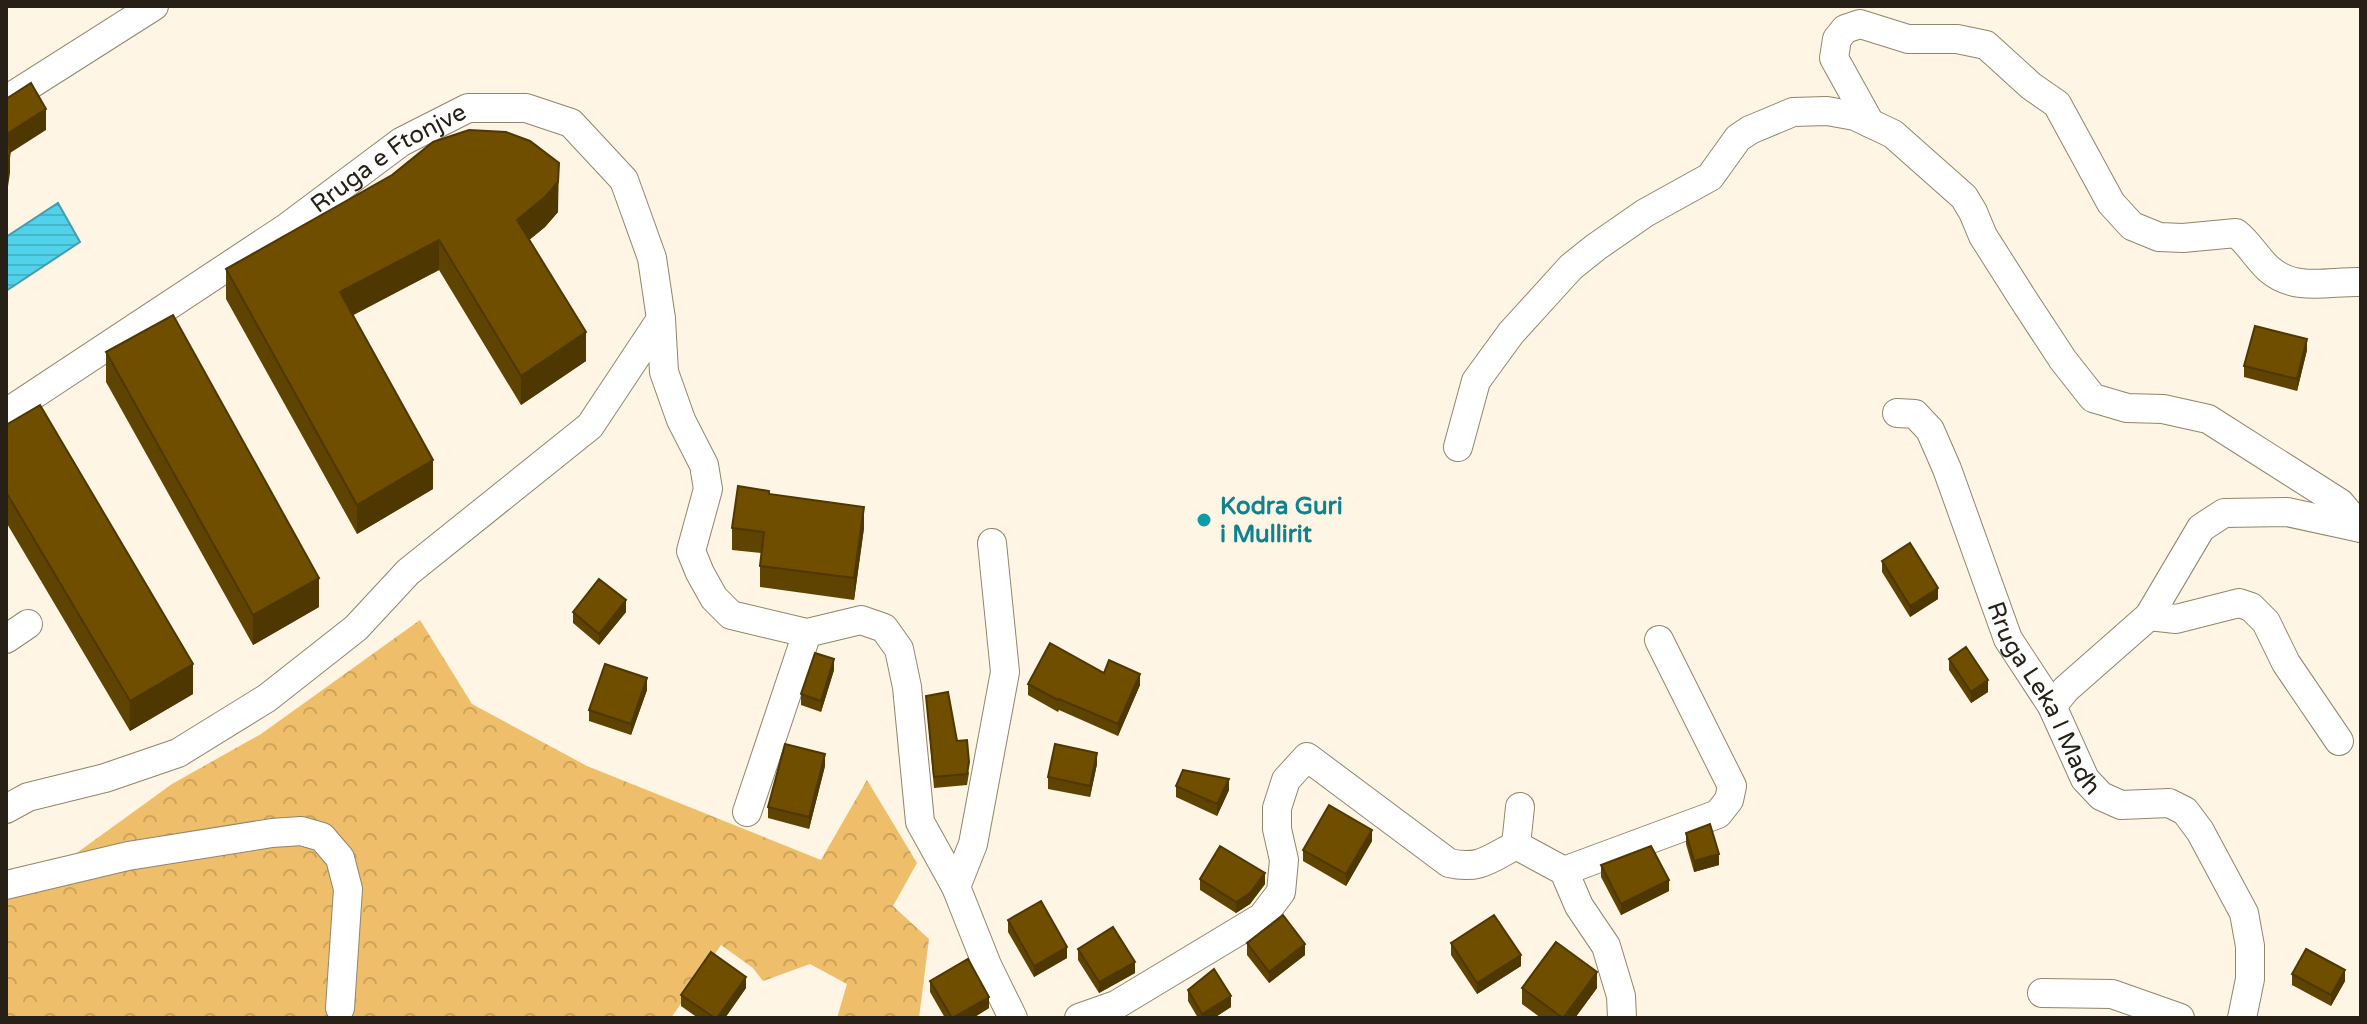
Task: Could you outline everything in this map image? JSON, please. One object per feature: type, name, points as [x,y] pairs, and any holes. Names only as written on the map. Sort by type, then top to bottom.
[{"type":"street","points":[[6,100],[154,6]]},
{"type":"street","points":[[1862,6],[1882,29]]},
{"type":"street","points":[[1870,123],[1834,58],[1837,39],[1845,29],[1860,24],[1908,39],[1957,39],[1986,45],[2031,86],[2057,104],[2111,203],[2132,226],[2159,237],[2236,233],[2248,242],[2271,271],[2287,281],[2304,285],[2331,281],[2361,282]]},
{"type":"street","name":"Rruga e Ftonjve","points":[[6,413],[286,228],[401,142],[468,108],[526,108],[571,123],[624,180],[652,258],[661,319],[664,372],[681,420],[704,465],[708,489],[691,551],[700,573],[714,598],[731,615],[807,633]]},
{"type":"street","points":[[1458,447],[1476,381],[1511,333],[1571,267],[1653,208],[1710,177],[1738,138],[1793,112],[1806,110],[1855,116],[1893,134],[1964,197],[1983,236],[2015,286],[2063,360],[2093,398],[2127,408],[2163,409],[2208,419],[2340,503],[2361,528]]},
{"type":"street","points":[[6,809],[28,797],[105,778],[178,753],[267,698],[356,628],[408,572],[590,426],[661,319]]},
{"type":"street","name":"Rruga Leka I Madh","points":[[1897,413],[1915,414],[1930,430],[1967,522],[2008,639],[2052,706],[2085,779],[2101,796],[2121,805],[2169,803],[2185,811],[2200,831],[2244,913],[2250,946],[2250,979],[2242,1018]]},
{"type":"street","points":[[2052,706],[2066,689],[2149,616],[2201,528],[2224,513],[2287,512],[2361,528]]},
{"type":"street","points":[[956,887],[973,844],[1005,672],[992,543]]},
{"type":"street","points":[[2149,616],[2176,619],[2239,603],[2251,607],[2266,622],[2286,663],[2339,741]]},
{"type":"street","points":[[747,812],[807,633],[861,620],[884,628],[899,649],[907,687],[920,822],[956,887],[987,965],[1013,1018]]},
{"type":"street","points":[[1564,871],[1718,814],[1729,800],[1732,786],[1659,640]]},
{"type":"street","points":[[1079,1018],[1116,1005],[1262,917],[1281,892],[1284,860],[1277,829],[1277,808],[1286,780],[1307,757],[1449,863],[1479,866],[1516,845]]},
{"type":"street","points":[[1516,845],[1520,807]]},
{"type":"street","points":[[6,885],[128,856],[272,833],[301,831],[322,837],[340,858],[348,889],[340,1008]]},
{"type":"street","points":[[1516,845],[1564,871],[1579,906],[1606,946],[1621,996],[1622,1018]]},
{"type":"street","points":[[2042,993],[2112,994],[2180,1018]]},
{"type":"green space","points":[[420,620],[472,704],[587,766],[821,860],[867,780],[917,863],[893,906],[929,939],[919,1018],[837,1018],[847,984],[810,964],[763,981],[753,968],[721,945],[671,1018],[6,1018],[6,894],[67,860],[172,784],[261,734]]},
{"type":"water","points":[[58,203],[80,242],[6,291],[6,237]]},
{"type":"building","points":[[31,83],[46,109],[7,134],[10,151],[6,179],[6,99]]},
{"type":"building","points":[[469,130],[506,132],[530,141],[559,163],[558,182],[517,220],[586,332],[521,376],[439,240],[340,292],[433,460],[357,505],[226,269],[392,175],[433,142]]},
{"type":"building","points":[[173,315],[319,578],[253,615],[106,352]]},
{"type":"building","points":[[2255,326],[2307,339],[2297,379],[2244,366]]},
{"type":"building","points":[[40,405],[193,664],[130,701],[6,492],[6,425]]},
{"type":"building","points":[[738,486],[769,491],[769,494],[864,507],[854,578],[760,566],[764,532],[732,528]]},
{"type":"building","points":[[1910,543],[1938,588],[1910,606],[1882,561]]},
{"type":"building","points":[[599,579],[626,600],[599,634],[573,612]]},
{"type":"building","points":[[1050,643],[1104,673],[1109,660],[1140,674],[1118,724],[1058,700],[1028,684]]},
{"type":"building","points":[[1966,647],[1988,680],[1971,692],[1949,659]]},
{"type":"building","points":[[815,653],[834,659],[821,701],[801,694]]},
{"type":"building","points":[[605,664],[647,678],[631,724],[589,710]]},
{"type":"building","points":[[948,692],[957,741],[967,740],[969,762],[967,774],[934,777],[926,696]]},
{"type":"building","points":[[785,744],[825,754],[809,817],[768,807]]},
{"type":"building","points":[[1055,744],[1097,753],[1090,786],[1048,777]]},
{"type":"building","points":[[1183,770],[1229,779],[1217,804],[1176,786]]},
{"type":"building","points":[[1329,805],[1372,830],[1346,874],[1303,850]]},
{"type":"building","points":[[1710,824],[1719,854],[1694,861],[1686,833]]},
{"type":"building","points":[[1220,846],[1265,873],[1250,893],[1236,902],[1200,879]]},
{"type":"building","points":[[1651,846],[1669,880],[1621,904],[1601,865]]},
{"type":"building","points":[[1041,901],[1067,947],[1034,966],[1008,920]]},
{"type":"building","points":[[1283,915],[1305,944],[1269,972],[1247,943]]},
{"type":"building","points":[[1494,915],[1521,955],[1477,983],[1451,943]]},
{"type":"building","points":[[1113,927],[1135,962],[1099,982],[1078,949]]},
{"type":"building","points":[[1556,942],[1597,972],[1563,1018],[1522,988]]},
{"type":"building","points":[[2306,949],[2345,970],[2331,995],[2292,974]]},
{"type":"building","points":[[711,952],[746,977],[717,1018],[681,995]]},
{"type":"building","points":[[968,959],[989,997],[952,1018],[930,981]]},
{"type":"building","points":[[1214,969],[1231,996],[1202,1014],[1188,990]]},
{"type":"place","name":"Kodra Guri i Mullirit","points":[[1204,520]]}]
